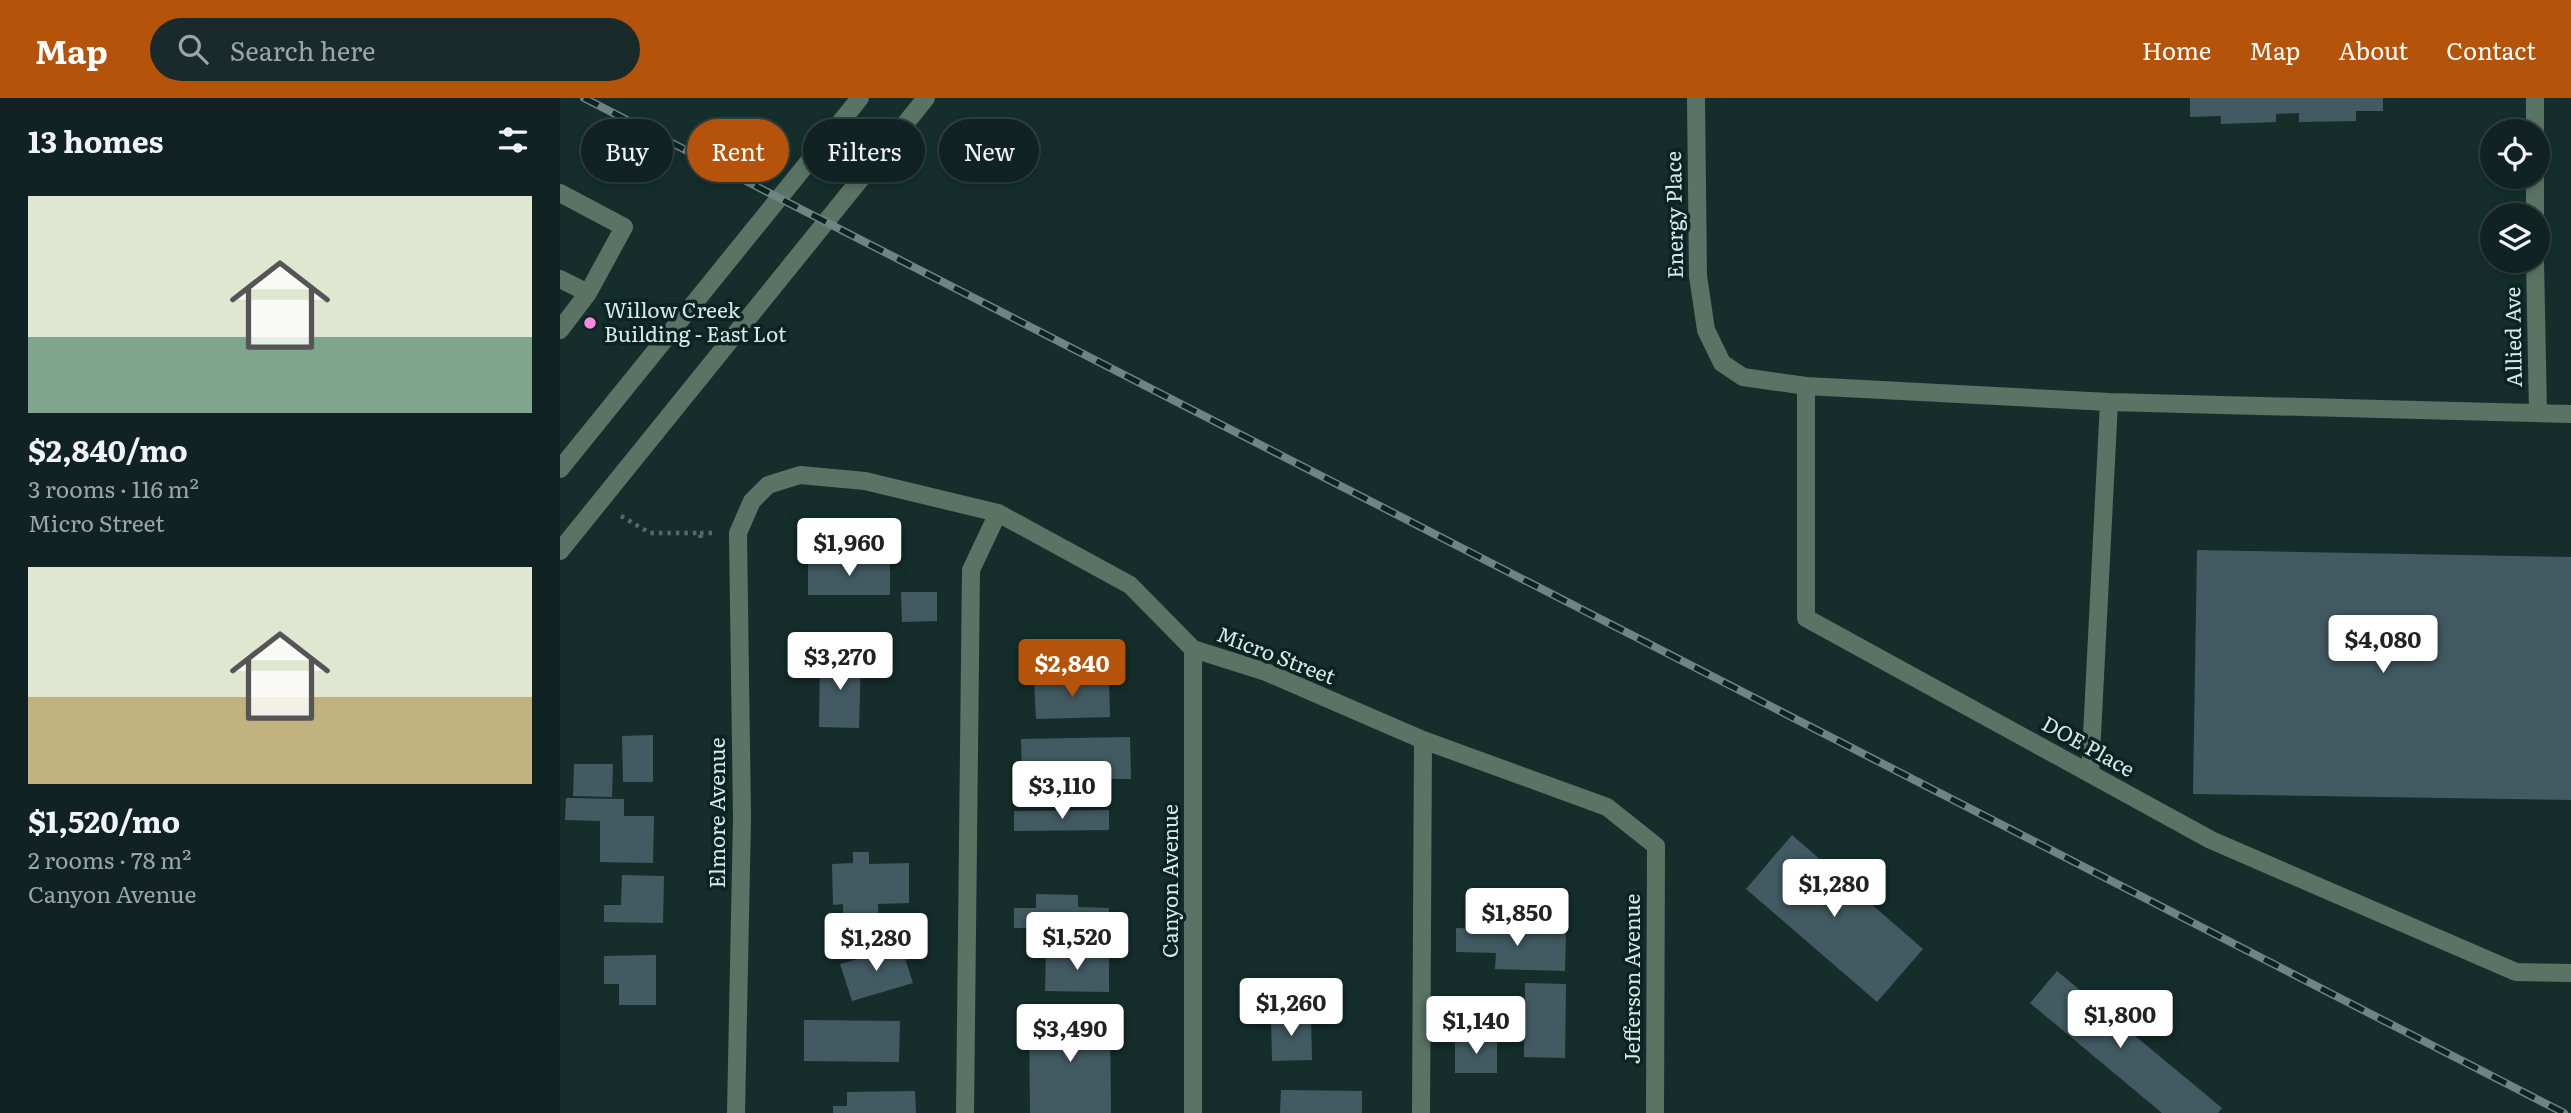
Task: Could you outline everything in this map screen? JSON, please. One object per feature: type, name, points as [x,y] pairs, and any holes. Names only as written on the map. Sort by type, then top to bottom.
[{"type":"street","points":[[560,469],[860,98]]},
{"type":"street","points":[[560,551],[696,378],[926,98]]},
{"type":"street","name":"Energy Place","points":[[1696,98],[1698,276],[1706,330],[1722,363],[1742,377],[1807,386]]},
{"type":"street","points":[[2535,98],[2535,119]]},
{"type":"street","points":[[560,193],[624,227],[588,293],[560,330]]},
{"type":"street","name":"Allied Ave","points":[[2535,273],[2538,413]]},
{"type":"street","points":[[560,279],[588,293]]},
{"type":"street","points":[[1807,386],[2109,402],[2571,414]]},
{"type":"street","name":"DOE Place","points":[[1807,386],[1807,618],[2211,840],[2516,972],[2571,973]]},
{"type":"street","points":[[2090,774],[2109,402]]},
{"type":"street","name":"Micro Street","points":[[746,515],[752,501],[768,485],[800,475],[865,481],[998,513],[1130,585],[1193,649],[1266,672],[1423,740],[1607,807],[1656,846]]},
{"type":"street","points":[[965,1113],[971,570],[998,513]]},
{"type":"street","name":"Elmore Avenue","points":[[737,1113],[741,818],[738,533],[746,515]]},
{"type":"street","name":"Canyon Avenue","points":[[1193,649],[1194,1113]]},
{"type":"street","points":[[1421,1113],[1423,740]]},
{"type":"street","name":"Jefferson Avenue","points":[[1655,1113],[1656,846]]},
{"type":"path","points":[[621,516],[650,533],[701,536],[716,533]]},
{"type":"building","points":[[2190,98],[2383,98],[2383,111],[2356,111],[2356,121],[2299,122],[2299,113],[2276,114],[2276,122],[2221,124],[2221,116],[2190,117]]},
{"type":"building","points":[[2197,550],[2571,557],[2571,800],[2193,794]]},
{"type":"building","points":[[890,560],[890,595],[808,595],[808,561]]},
{"type":"building","points":[[901,592],[937,592],[937,621],[902,622]]},
{"type":"building","points":[[820,657],[861,658],[859,728],[819,727]]},
{"type":"building","points":[[1109,679],[1110,717],[1036,719],[1034,680]]},
{"type":"building","points":[[653,735],[653,782],[623,782],[622,736]]},
{"type":"building","points":[[1130,737],[1131,779],[1096,779],[1097,793],[1037,795],[1036,778],[1022,778],[1021,739]]},
{"type":"building","points":[[574,764],[613,764],[612,797],[573,796]]},
{"type":"building","points":[[566,798],[624,799],[624,816],[654,816],[653,863],[600,862],[600,821],[565,820]]},
{"type":"building","points":[[1109,810],[1109,830],[1014,831],[1014,811]]},
{"type":"building","points":[[1792,835],[1923,949],[1877,1002],[1746,889]]},
{"type":"building","points":[[853,852],[869,852],[869,864],[909,863],[909,903],[878,904],[879,933],[843,934],[843,904],[833,905],[832,864],[853,863]]},
{"type":"building","points":[[622,875],[664,876],[663,923],[604,922],[604,905],[621,905]]},
{"type":"building","points":[[1036,894],[1078,895],[1078,907],[1109,908],[1108,929],[1014,928],[1014,908],[1036,908]]},
{"type":"building","points":[[1456,928],[1566,931],[1565,971],[1495,969],[1496,953],[1456,952]]},
{"type":"building","points":[[901,946],[913,983],[852,1001],[840,964]]},
{"type":"building","points":[[1046,952],[1109,953],[1109,992],[1045,991]]},
{"type":"building","points":[[656,955],[656,1005],[619,1005],[619,984],[604,984],[604,956]]},
{"type":"building","points":[[2057,971],[2222,1108],[2218,1113],[2162,1113],[2030,1003]]},
{"type":"building","points":[[1525,983],[1566,984],[1565,1058],[1524,1057]]},
{"type":"building","points":[[1029,1014],[1110,1014],[1111,1113],[1030,1113]]},
{"type":"building","points":[[1311,1016],[1312,1060],[1272,1061],[1271,1017]]},
{"type":"building","points":[[804,1020],[900,1021],[899,1062],[804,1061]]},
{"type":"building","points":[[1455,1038],[1497,1038],[1497,1073],[1455,1073]]},
{"type":"building","points":[[1281,1090],[1362,1091],[1362,1113],[1280,1113]]},
{"type":"building","points":[[915,1091],[916,1113],[833,1113],[833,1106],[847,1106],[847,1092]]},
{"type":"railway","points":[[584,98],[2564,1113]]},
{"type":"place","name":"Willow Creek Building - East Lot","points":[[590,323]]}]
